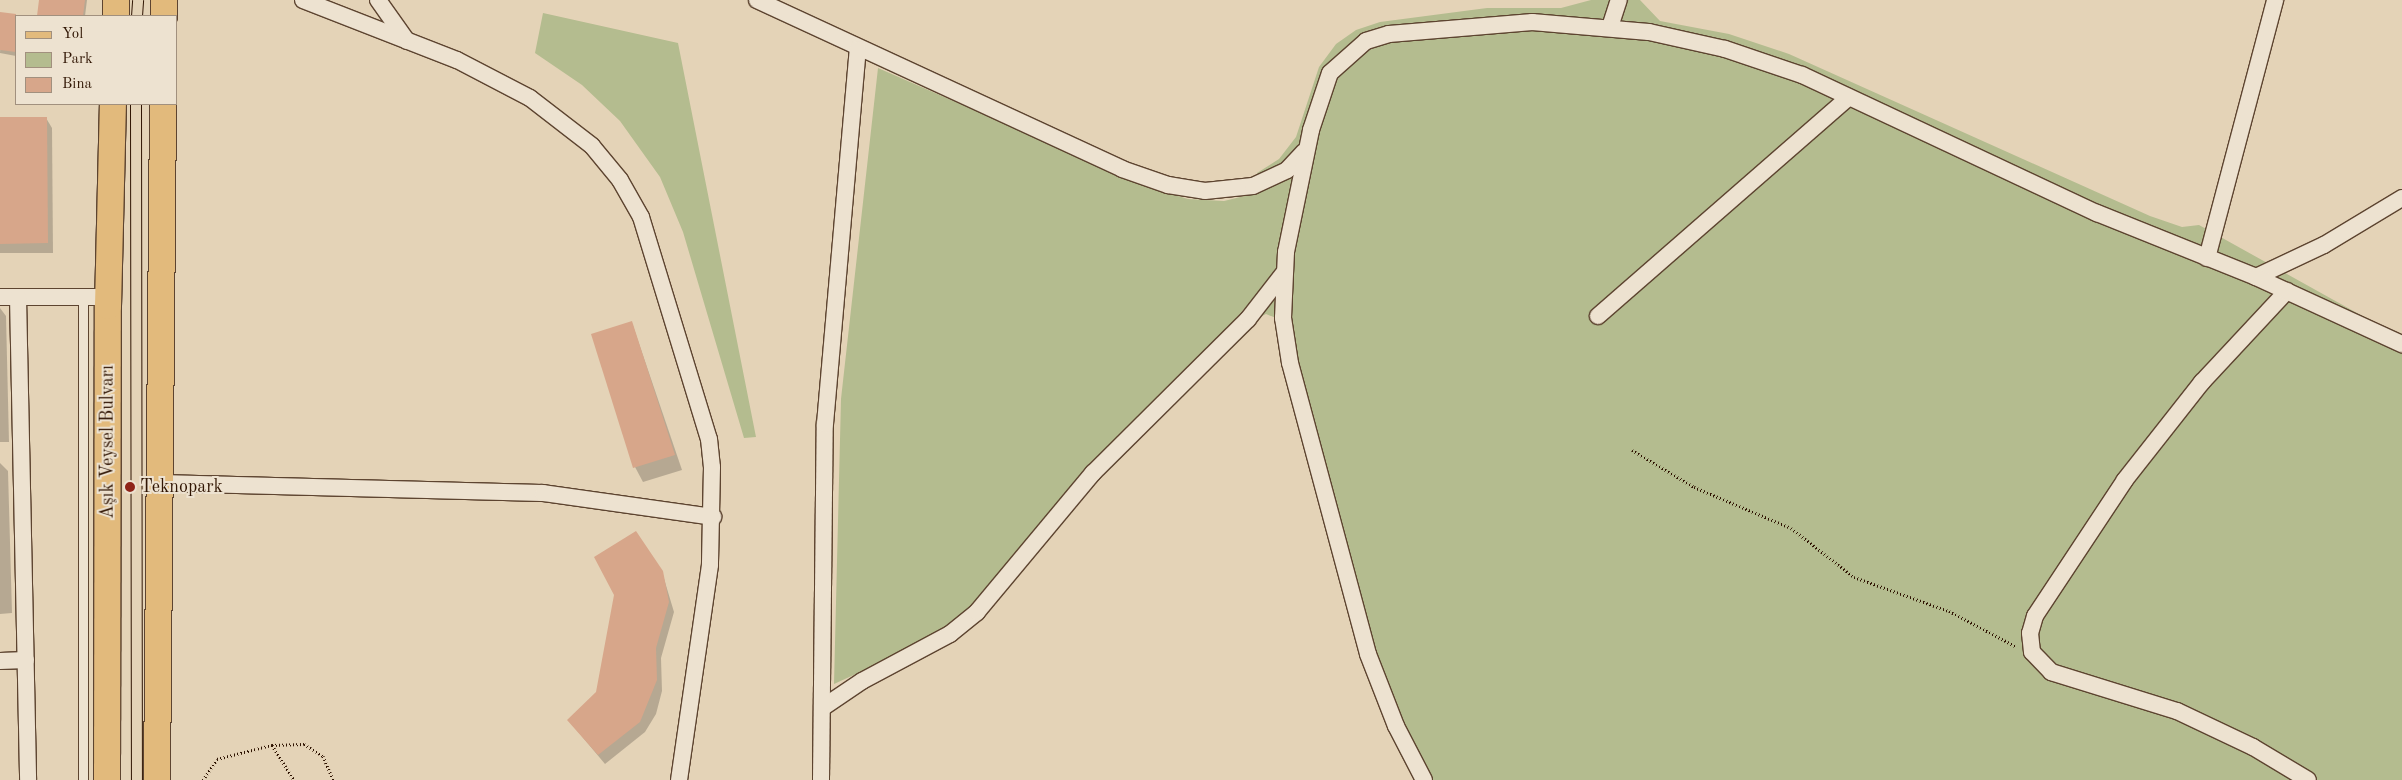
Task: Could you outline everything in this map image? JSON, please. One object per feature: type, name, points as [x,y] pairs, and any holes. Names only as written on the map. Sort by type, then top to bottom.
[{"type":"main road","points":[[116,0],[116,15]]},
{"type":"main road","points":[[164,0],[164,15]]},
{"type":"main road","name":"Aşık Veysel Bulvarı","points":[[107,780],[96,297],[113,105]]},
{"type":"main road","points":[[157,780],[163,105]]},
{"type":"street","points":[[303,0],[481,71],[530,98],[582,136],[620,180],[648,237],[709,439],[713,517],[679,780]]},
{"type":"street","points":[[378,0],[407,42]]},
{"type":"street","points":[[757,0],[858,49],[1168,185],[1205,191],[1253,186],[1287,170],[1306,150]]},
{"type":"street","points":[[1610,27],[1619,0]]},
{"type":"street","points":[[2207,258],[2275,0]]},
{"type":"street","points":[[1424,780],[1390,711],[1358,618],[1290,363],[1283,318],[1283,274],[1306,150],[1330,73],[1366,41],[1396,33],[1532,22],[1610,27],[1725,49],[1802,75],[2097,214],[2256,277],[2402,344]]},
{"type":"street","points":[[821,780],[825,424],[858,49]]},
{"type":"street","points":[[1598,316],[1848,98]]},
{"type":"street","points":[[2256,277],[2324,246],[2402,198]]},
{"type":"street","points":[[822,708],[862,681],[936,643],[977,612],[1094,472],[1248,319],[1283,274]]},
{"type":"street","points":[[2287,291],[2202,382],[2089,531],[2031,624],[2030,642],[2037,660],[2051,672],[2136,696],[2209,725],[2308,780]]},
{"type":"street","points":[[0,297],[96,297]]},
{"type":"street","points":[[18,297],[28,780]]},
{"type":"street","points":[[159,483],[543,493],[713,517]]},
{"type":"street","points":[[0,661],[26,660]]},
{"type":"lane","points":[[83,780],[96,297]]},
{"type":"path","points":[[1632,450],[1694,487],[1790,528],[1854,577],[1949,611],[2037,660]]},
{"type":"path","points":[[203,780],[217,759],[272,745],[304,744],[316,750],[328,763],[333,780]]},
{"type":"path","points":[[272,745],[294,780]]},
{"type":"green space","points":[[1591,0],[1640,0],[1660,21],[1729,34],[1789,54],[2150,216],[2182,227],[2199,225],[2402,338],[2402,780],[1421,780],[1400,741],[1276,318],[1266,314],[1260,317],[1249,304],[1015,556],[977,604],[928,641],[834,684],[841,399],[878,68],[1155,189],[1188,199],[1224,201],[1261,192],[1257,173],[1279,159],[1296,137],[1319,67],[1336,44],[1356,30],[1380,22],[1487,8],[1561,8]]},
{"type":"green space","points":[[543,13],[678,43],[756,437],[744,438],[683,232],[660,177],[620,121],[582,85],[535,53]]},
{"type":"building","points":[[39,0],[85,0],[83,15],[37,15]]},
{"type":"building","points":[[0,12],[16,14],[15,52],[0,50]]},
{"type":"building","points":[[0,117],[47,117],[48,243],[0,244]]},
{"type":"building","points":[[632,321],[675,455],[633,468],[591,334]]},
{"type":"building","points":[[636,531],[663,571],[669,602],[656,648],[657,680],[640,722],[598,755],[567,720],[596,692],[614,595],[594,557]]},
{"type":"tram line","points":[[131,15],[132,0]]},
{"type":"tram line","points":[[142,15],[143,0]]},
{"type":"tram line","points":[[130,105],[131,780]]},
{"type":"tram line","points":[[141,105],[142,780]]},
{"type":"place","name":"Teknopark","points":[[130,487]]}]
